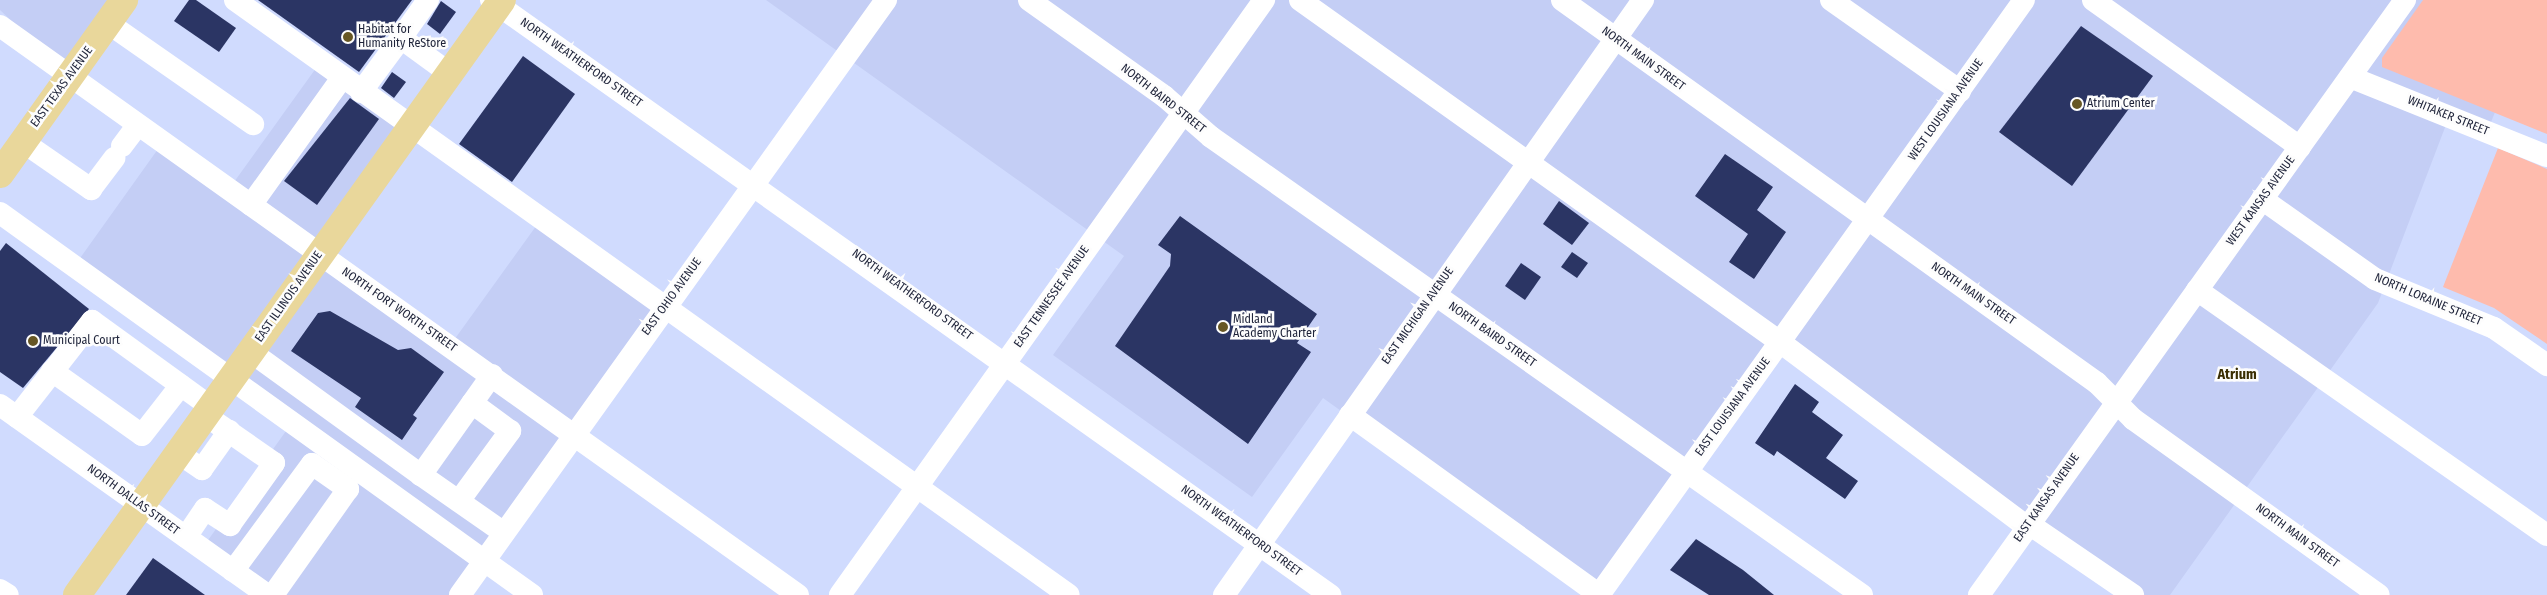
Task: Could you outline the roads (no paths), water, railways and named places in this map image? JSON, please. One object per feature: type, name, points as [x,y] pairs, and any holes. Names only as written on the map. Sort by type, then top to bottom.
[{"type":"main road","name":"EAST TEXAS AVENUE","points":[[0,174],[124,0]]},
{"type":"main road","name":"EAST ILLINOIS AVENUE","points":[[77,595],[321,254],[497,2]]},
{"type":"street","points":[[235,0],[410,128],[1069,595]]},
{"type":"street","points":[[361,92],[428,0]]},
{"type":"street","name":"EAST OHIO AVENUE","points":[[460,595],[886,0]]},
{"type":"street","name":"NORTH BAIRD STREET","points":[[1029,0],[1432,294],[1862,595]]},
{"type":"street","name":"EAST TENNESSEE AVENUE","points":[[840,595],[1264,0]]},
{"type":"street","points":[[1300,0],[1525,165],[1780,342],[2028,526],[2133,595]]},
{"type":"street","name":"NORTH MAIN STREET","points":[[1562,0],[2097,383],[2132,419],[2379,595]]},
{"type":"street","name":"EAST MICHIGAN AVENUE","points":[[1224,595],[1432,294],[1643,0]]},
{"type":"street","points":[[1830,0],[1960,91]]},
{"type":"street","name":"WEST LOUISIANA AVENUE","points":[[1868,220],[2024,0]]},
{"type":"street","points":[[2093,0],[2300,147]]},
{"type":"street","name":"WEST KANSAS AVENUE","points":[[2116,402],[2405,0]]},
{"type":"street","name":"NORTH WEATHERFORD STREET","points":[[497,2],[754,183],[1330,595]]},
{"type":"street","points":[[108,23],[253,124]]},
{"type":"street","name":"NORTH FORT WORTH STREET","points":[[0,26],[798,595]]},
{"type":"street","points":[[401,38],[449,73]]},
{"type":"street","name":"WHITAKER STREET","points":[[2350,77],[2547,156]]},
{"type":"street","points":[[252,205],[342,78]]},
{"type":"street","points":[[23,142],[91,189],[138,125]]},
{"type":"street","name":"NORTH LORAINE STREET","points":[[2262,199],[2375,279],[2494,328],[2547,365]]},
{"type":"street","points":[[0,213],[532,595]]},
{"type":"street","name":"EAST LOUISIANA AVENUE","points":[[1599,595],[1868,220]]},
{"type":"street","points":[[2197,290],[2547,535]]},
{"type":"street","points":[[9,411],[52,370],[92,321],[180,385],[229,431],[274,463],[230,525],[205,509],[186,538]]},
{"type":"street","points":[[251,352],[504,533]]},
{"type":"street","points":[[52,370],[142,434],[180,385]]},
{"type":"street","points":[[421,474],[492,376]]},
{"type":"street","name":"EAST KANSAS AVENUE","points":[[1978,595],[2116,402]]},
{"type":"street","points":[[459,502],[510,430],[472,403]]},
{"type":"street","name":"NORTH DALLAS STREET","points":[[9,411],[267,595]]},
{"type":"street","points":[[1350,415],[1599,595]]},
{"type":"street","points":[[178,453],[202,469],[229,431]]},
{"type":"street","points":[[233,571],[312,464],[348,488],[273,595]]},
{"type":"street","points":[[0,590],[8,595]]},
{"type":"place","name":"Habitat for Humanity ReStore","points":[[348,37]]},
{"type":"place","name":"Atrium Center","points":[[2077,104]]},
{"type":"place","name":"Midland Academy Charter","points":[[1223,327]]},
{"type":"place","name":"Municipal Court","points":[[33,341]]},
{"type":"district","name":"Atrium","points":[[2237,375]]}]
